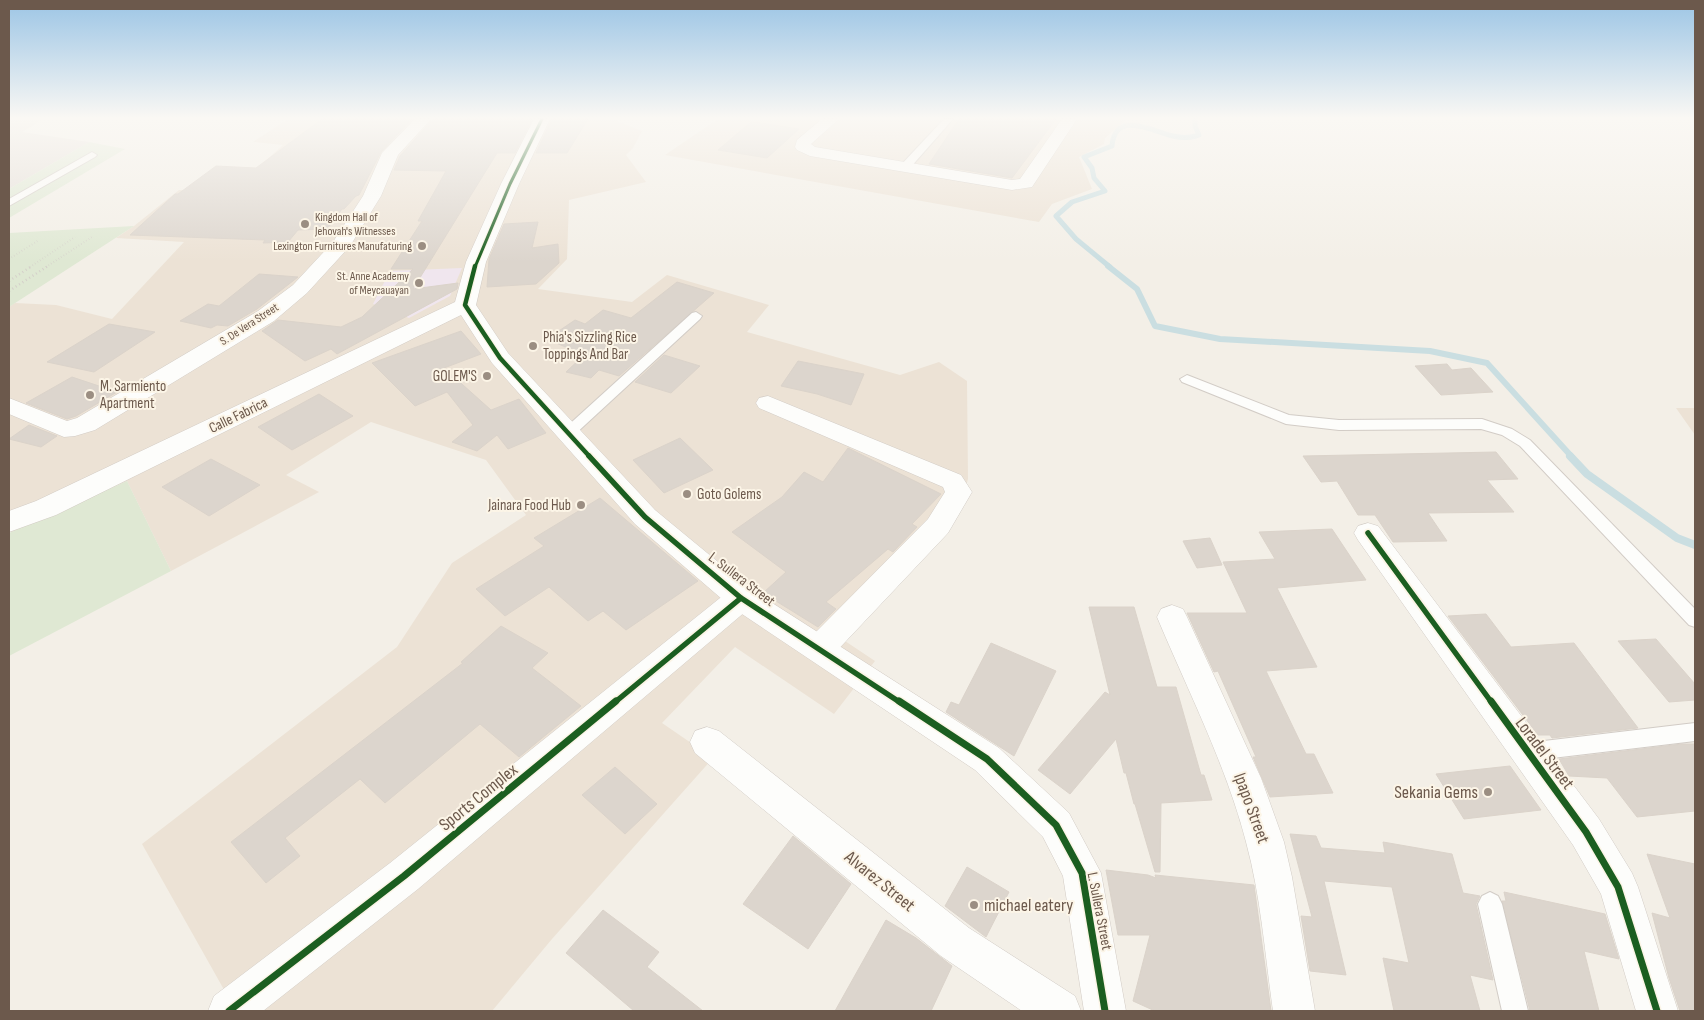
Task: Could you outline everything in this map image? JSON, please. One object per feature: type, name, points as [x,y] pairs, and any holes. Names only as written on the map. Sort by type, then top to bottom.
[{"type":"street","name":"S. De Vera Street","points":[[9,405],[64,429],[75,428],[86,424],[266,316],[300,289],[340,246],[372,196],[384,167]]},
{"type":"street","points":[[465,305],[476,262],[519,167]]},
{"type":"street","points":[[905,167],[1020,185],[1026,183],[1037,167]]},
{"type":"street","name":"L. Sullera Street","points":[[465,305],[500,358],[645,517],[742,598],[987,759],[1056,825],[1082,873],[1112,1007]]},
{"type":"street","name":"Calle Fabrica","points":[[9,522],[46,508],[465,305]]},
{"type":"street","points":[[768,403],[952,481],[959,492],[938,526],[820,648]]},
{"type":"street","name":"Loradel Street","points":[[1368,533],[1586,832],[1618,888],[1657,1011]]},
{"type":"street","name":"Sports Complex","points":[[229,1011],[404,876],[742,598]]},
{"type":"street","name":"Ipapo Street","points":[[1172,617],[1242,778],[1265,842],[1273,877],[1294,1011]]},
{"type":"street","name":"Alvarez Street","points":[[707,742],[955,942],[1060,1011]]},
{"type":"lane","points":[[9,203],[72,167]]},
{"type":"lane","points":[[568,433],[696,316]]},
{"type":"lane","points":[[1186,379],[1286,419],[1339,425],[1482,424],[1507,432],[1525,444],[1695,620]]},
{"type":"lane","points":[[1527,752],[1695,732]]},
{"type":"lane","points":[[1490,904],[1515,1011]]},
{"type":"path","points":[[9,280],[75,237]]},
{"type":"path","points":[[9,291],[92,237]]},
{"type":"path","points":[[9,259],[39,240]]},
{"type":"shaded area","points":[[9,167],[47,167],[9,189]]},
{"type":"shaded area","points":[[259,167],[635,167],[646,182],[569,200],[567,259],[538,289],[632,302],[667,275],[769,305],[747,332],[900,375],[939,362],[967,381],[968,479],[956,520],[842,639],[875,661],[834,714],[735,647],[662,723],[713,758],[552,939],[492,1011],[236,1011],[142,844],[397,647],[452,563],[526,515],[486,460],[371,422],[286,475],[319,492],[171,571],[127,481],[11,533],[9,529],[9,307],[15,303],[56,305],[112,319],[184,242],[116,238],[179,190],[231,192]]},
{"type":"shaded area","points":[[730,167],[1083,167],[1092,189],[1052,204],[1039,222]]},
{"type":"shaded area","name":"St. Anne Academy of Meycauayan","points":[[462,268],[450,296],[409,318],[373,304],[390,271]]},
{"type":"shaded area","points":[[1676,408],[1695,408],[1695,435]]},
{"type":"green space","points":[[47,167],[95,167],[9,218],[9,189]]},
{"type":"green space","points":[[134,226],[9,307],[9,233]]},
{"type":"green space","points":[[127,481],[171,571],[9,656],[9,533]]},
{"type":"building","points":[[215,167],[374,167],[359,195],[342,209],[327,229],[298,230],[288,242],[263,243],[265,240],[130,235],[175,194],[178,194]]},
{"type":"building","points":[[395,167],[489,167],[413,289],[458,283],[457,289],[337,354],[331,349],[305,361],[262,331],[278,320],[341,327],[362,317],[413,269],[391,269],[422,221],[418,221],[446,171],[394,170]]},
{"type":"building","points":[[944,167],[1021,167],[1012,178]]},
{"type":"building","points":[[538,222],[532,248],[558,244],[559,263],[536,284],[487,287],[489,259],[504,224]]},
{"type":"building","points":[[259,274],[298,277],[257,309],[228,326],[217,325],[211,328],[180,321],[208,304],[219,306]]},
{"type":"building","points":[[677,282],[714,293],[619,376],[599,370],[591,378],[566,372],[584,355],[547,339],[575,320],[585,324],[603,310],[631,318]]},
{"type":"building","points":[[109,324],[155,332],[94,372],[47,362]]},
{"type":"building","points":[[461,331],[481,354],[444,368],[491,410],[519,399],[546,433],[508,449],[497,435],[477,451],[452,442],[473,425],[447,392],[415,406],[372,363]]},
{"type":"building","points":[[664,355],[700,366],[671,393],[635,382]]},
{"type":"building","points":[[798,361],[864,374],[851,405],[817,394],[781,386]]},
{"type":"building","points":[[1447,364],[1452,370],[1471,368],[1493,392],[1441,395],[1415,366]]},
{"type":"building","points":[[72,377],[117,392],[76,416],[67,419],[26,403]]},
{"type":"building","points":[[319,394],[353,416],[292,450],[258,427]]},
{"type":"building","points":[[29,425],[57,436],[41,447],[9,439]]},
{"type":"building","points":[[680,438],[713,470],[664,493],[633,460]]},
{"type":"building","points":[[848,448],[941,494],[912,524],[917,527],[893,552],[888,549],[826,602],[836,609],[818,627],[763,593],[786,572],[732,532],[782,497],[804,472],[823,482]]},
{"type":"building","points":[[1496,452],[1518,479],[1487,480],[1514,512],[1428,513],[1447,541],[1393,542],[1375,515],[1358,515],[1337,481],[1321,482],[1303,456]]},
{"type":"building","points":[[211,459],[260,485],[209,516],[162,487]]},
{"type":"building","points":[[600,498],[698,581],[626,630],[603,611],[588,621],[549,587],[505,616],[476,589],[544,546],[534,538]]},
{"type":"building","points":[[1332,529],[1366,580],[1277,588],[1317,667],[1266,671],[1306,754],[1314,754],[1333,793],[1270,797],[1253,757],[1256,757],[1218,671],[1214,672],[1187,613],[1247,613],[1223,562],[1275,559],[1259,532]]},
{"type":"building","points":[[1210,538],[1222,565],[1197,568],[1183,541]]},
{"type":"building","points":[[1089,607],[1134,607],[1157,687],[1176,687],[1201,775],[1204,775],[1212,800],[1161,803],[1160,872],[1155,872],[1126,773],[1124,773],[1116,739],[1070,794],[1038,770],[1105,692],[1110,695]]},
{"type":"building","points":[[1486,614],[1511,647],[1574,643],[1638,728],[1552,738],[1550,735],[1538,735],[1448,616]]},
{"type":"building","points":[[501,626],[548,653],[532,668],[581,706],[519,757],[480,724],[385,803],[360,779],[285,838],[300,856],[266,883],[231,842],[463,663],[461,662]]},
{"type":"building","points":[[1656,639],[1695,684],[1695,700],[1669,702],[1618,641]]},
{"type":"building","points":[[991,643],[1056,671],[1014,756],[946,712],[951,702],[959,705]]},
{"type":"building","points":[[1695,744],[1695,811],[1637,817],[1607,778],[1569,776],[1559,759]]},
{"type":"building","name":"Sekania Gems","points":[[1510,766],[1541,810],[1464,819],[1436,774]]},
{"type":"building","points":[[615,767],[657,804],[625,834],[582,795]]},
{"type":"building","points":[[1290,834],[1316,836],[1321,848],[1385,853],[1383,842],[1452,854],[1463,893],[1480,896],[1476,904],[1493,980],[1470,975],[1480,1011],[1394,1011],[1383,958],[1409,963],[1392,887],[1324,881],[1346,975],[1310,971],[1301,916],[1312,917]]},
{"type":"building","points":[[793,836],[851,884],[808,949],[743,904]]},
{"type":"building","points":[[1647,854],[1695,864],[1695,1011],[1680,1011],[1669,978],[1652,913],[1670,918]]},
{"type":"building","name":"michael eatery","points":[[967,867],[1009,892],[986,937],[945,906]]},
{"type":"building","points":[[1106,870],[1148,875],[1156,878],[1155,875],[1254,885],[1271,1011],[1155,1011],[1133,1001],[1150,935],[1118,935]]},
{"type":"building","points":[[1504,892],[1605,914],[1619,959],[1584,951],[1599,1011],[1530,1011],[1502,901],[1506,901]]},
{"type":"building","points":[[603,910],[659,952],[647,967],[703,1011],[634,1011],[566,953]]},
{"type":"building","points":[[886,920],[916,938],[952,966],[931,1011],[835,1011]]},
{"type":"waterway","points":[[1091,167],[1094,178],[1105,191],[1072,202],[1056,216],[1076,239],[1110,267]]},
{"type":"waterway","points":[[1108,266],[1137,289],[1155,326],[1220,339],[1430,351],[1487,363],[1572,457]]},
{"type":"waterway","points":[[1570,456],[1587,474],[1677,538],[1695,545]]},
{"type":"cycle path","points":[[519,167],[476,262],[465,305],[500,358],[645,517],[741,598],[987,759],[1056,825],[1082,873],[1105,1011]]},
{"type":"cycle path","points":[[1368,533],[1586,832],[1618,887],[1657,1011]]},
{"type":"cycle path","points":[[229,1011],[404,876],[741,598]]},
{"type":"place","name":"Kingdom Hall of Jehovah's Witnesses","points":[[305,224]]},
{"type":"place","name":"Lexington Furnitures Manufaturing","points":[[422,246]]},
{"type":"place","name":"St. Anne Academy of Meycauayan","points":[[419,283]]},
{"type":"place","name":"Phia's Sizzling Rice Toppings And Bar","points":[[533,346]]},
{"type":"place","name":"GOLEM'S","points":[[487,376]]},
{"type":"place","name":"M. Sarmiento Apartment","points":[[90,395]]},
{"type":"place","name":"Goto Golems","points":[[687,494]]},
{"type":"place","name":"Jainara Food Hub","points":[[581,505]]},
{"type":"place","name":"Sekania Gems","points":[[1488,792]]},
{"type":"place","name":"michael eatery","points":[[974,905]]}]
